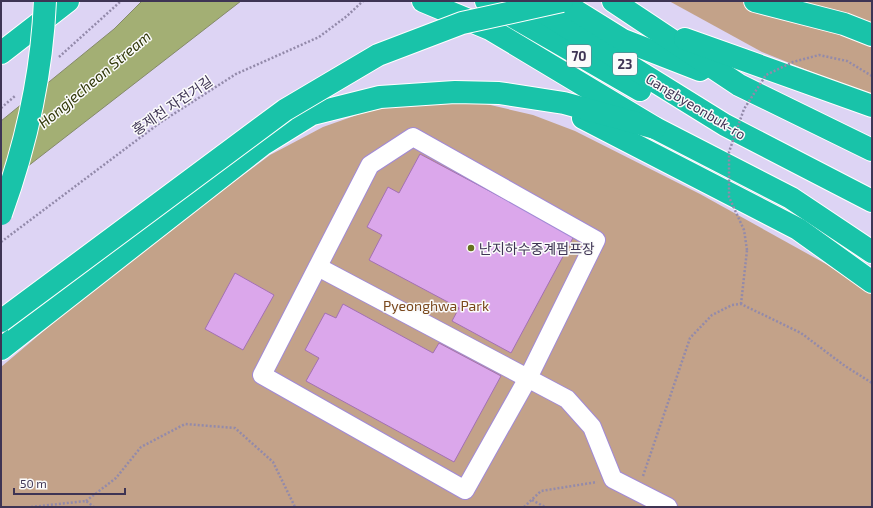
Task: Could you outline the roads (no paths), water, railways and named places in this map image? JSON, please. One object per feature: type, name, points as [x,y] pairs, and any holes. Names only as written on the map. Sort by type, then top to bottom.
[{"type":"highway","points":[[1,214],[20,159],[34,101],[44,32],[45,1]]},
{"type":"highway","points":[[1,53],[68,1]]},
{"type":"highway","points":[[20,38],[81,1]]},
{"type":"highway","points":[[423,1],[490,29],[655,128],[791,198],[872,252]]},
{"type":"highway","name":"70","points":[[486,1],[673,108],[762,144]]},
{"type":"highway","name":"Gangbyeonbuk-ro","points":[[525,1],[725,126],[872,202]]},
{"type":"highway","points":[[1,321],[285,110],[378,55],[462,23],[561,1],[623,40],[739,85],[872,150]]},
{"type":"highway","points":[[613,1],[739,85]]},
{"type":"highway","points":[[755,1],[844,24],[872,35]]},
{"type":"highway","points":[[651,26],[872,106]]},
{"type":"highway","points":[[1,349],[262,145],[312,114],[380,97],[455,92],[499,93],[564,103],[655,128]]},
{"type":"highway","points":[[499,93],[565,110],[594,123],[798,229],[872,282]]},
{"type":"lane","points":[[413,137],[596,240],[528,378],[465,490],[262,375],[370,165],[413,137]]},
{"type":"lane","points":[[318,267],[567,399],[592,427],[614,480],[668,507]]},
{"type":"water","name":"Hongjecheon Stream","points":[[142,1],[241,1],[1,187],[1,121],[114,29]]},
{"type":"place","name":"난지하수중계펌프장","points":[[471,248]]},
{"type":"park label","name":"Pyeonghwa Park","points":[[436,305]]}]
